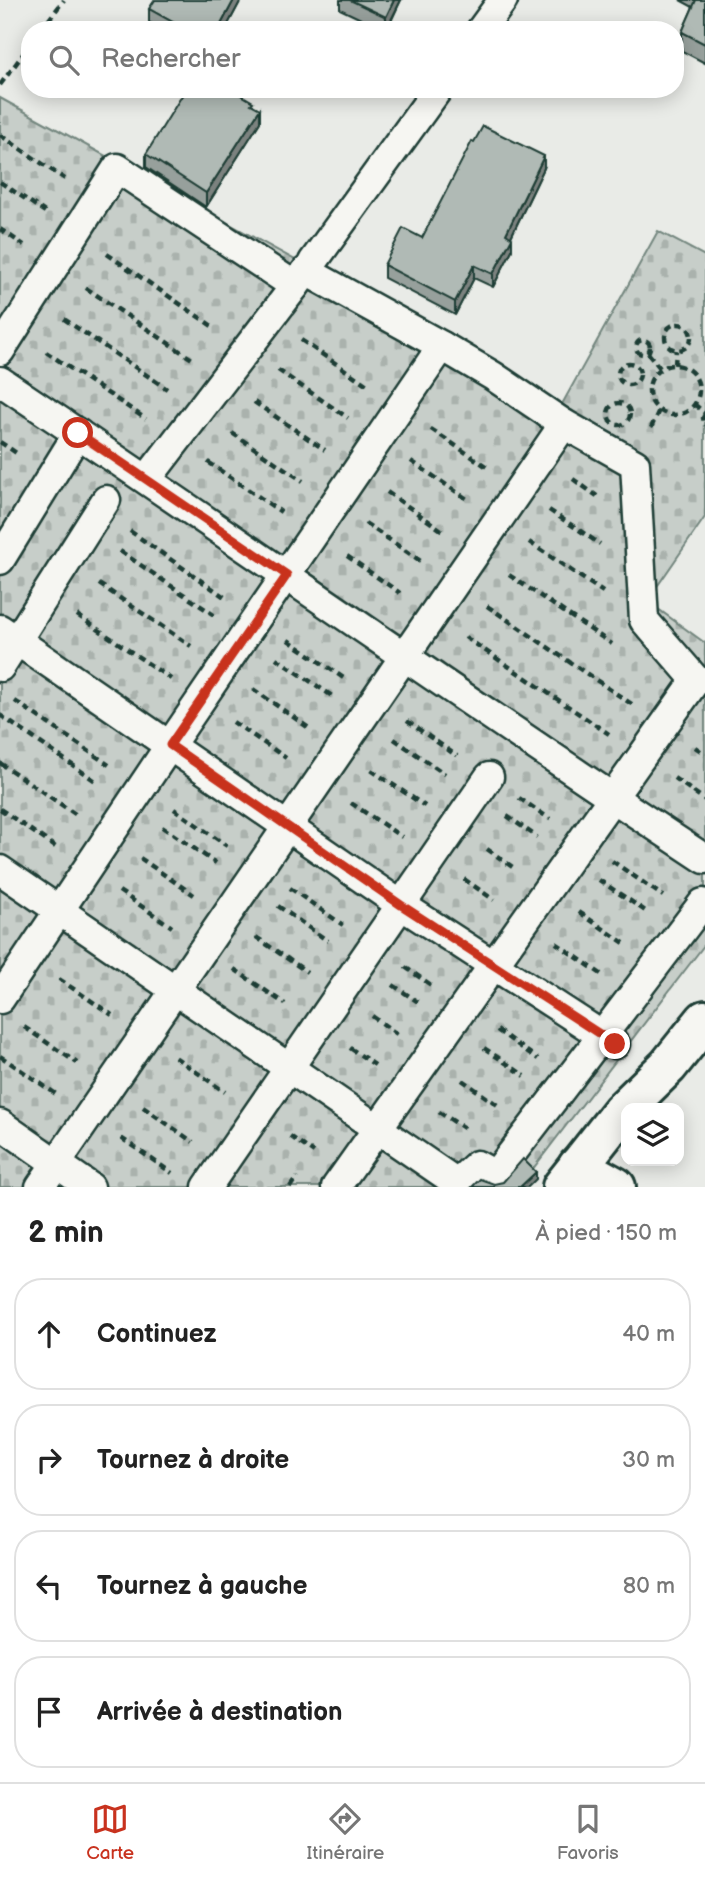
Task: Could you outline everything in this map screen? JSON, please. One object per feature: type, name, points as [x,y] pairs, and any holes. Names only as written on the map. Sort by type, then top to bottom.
[{"type":"street","points":[[616,1187],[570,1177],[622,1111],[668,1066],[705,1020]]},
{"type":"lane","points":[[488,21],[503,0]]},
{"type":"lane","points":[[313,262],[431,98]]},
{"type":"lane","points":[[7,340],[117,168],[295,286]]},
{"type":"lane","points":[[147,479],[306,271],[442,346],[493,376],[564,424],[635,464],[644,620],[696,680],[336,1187]]},
{"type":"lane","points":[[0,999],[442,346]]},
{"type":"lane","points":[[0,381],[705,859]]},
{"type":"lane","points":[[40,1187],[564,424]]},
{"type":"lane","points":[[0,560],[78,433]]},
{"type":"lane","points":[[0,667],[8,634],[106,500]]},
{"type":"lane","points":[[8,634],[401,905],[608,1040]]},
{"type":"lane","points":[[207,1187],[489,777]]},
{"type":"lane","points":[[0,870],[457,1183],[477,1165],[495,1175],[561,1088],[608,1040],[633,997],[703,902]]},
{"type":"lane","points":[[0,1124],[90,1187]]},
{"type":"path","points":[[48,21],[64,0]]},
{"type":"path","points":[[0,85],[21,57]]},
{"type":"path","points":[[0,135],[97,200]]},
{"type":"path","points":[[0,182],[644,620]]},
{"type":"path","points":[[270,318],[641,572]]},
{"type":"path","points":[[682,325],[691,337],[686,347],[676,350],[667,345],[665,335],[671,326],[682,325]]},
{"type":"path","points":[[7,340],[176,440],[705,800]]},
{"type":"path","points":[[676,350],[676,365]]},
{"type":"path","points":[[648,353],[660,369]]},
{"type":"path","points":[[631,363],[639,369],[639,379],[631,385],[622,383],[618,370],[631,363]]},
{"type":"path","points":[[676,365],[684,367],[696,378],[702,392],[688,411],[668,414],[659,410],[650,398],[649,383],[660,369],[676,365]]},
{"type":"path","points":[[696,378],[705,373]]},
{"type":"path","points":[[639,379],[649,383]]},
{"type":"path","points":[[694,404],[705,414],[705,426]]},
{"type":"path","points":[[0,715],[418,1003]]},
{"type":"path","points":[[497,1030],[561,1088]]},
{"type":"path","points":[[484,1048],[561,1088]]},
{"type":"green space","points":[[0,98],[561,406],[658,231],[705,256],[705,517],[654,591],[650,603],[705,643],[705,944],[519,1187],[0,1187]]},
{"type":"building","points":[[155,0],[234,0],[223,21],[171,21],[149,9]]},
{"type":"building","points":[[350,0],[394,0],[386,17]]},
{"type":"building","points":[[696,0],[705,0],[705,44],[684,33]]},
{"type":"building","points":[[180,98],[246,98],[260,109],[206,193],[146,154]]},
{"type":"building","points":[[483,126],[544,156],[506,234],[512,238],[493,274],[474,265],[455,302],[384,265],[403,228],[422,238],[472,141],[474,142]]},
{"type":"building","points":[[523,1159],[536,1172],[520,1187],[472,1187],[480,1179],[494,1184],[503,1182]]},
{"type":"route","points":[[78,433],[287,575],[170,745],[401,905],[615,1044]]}]
